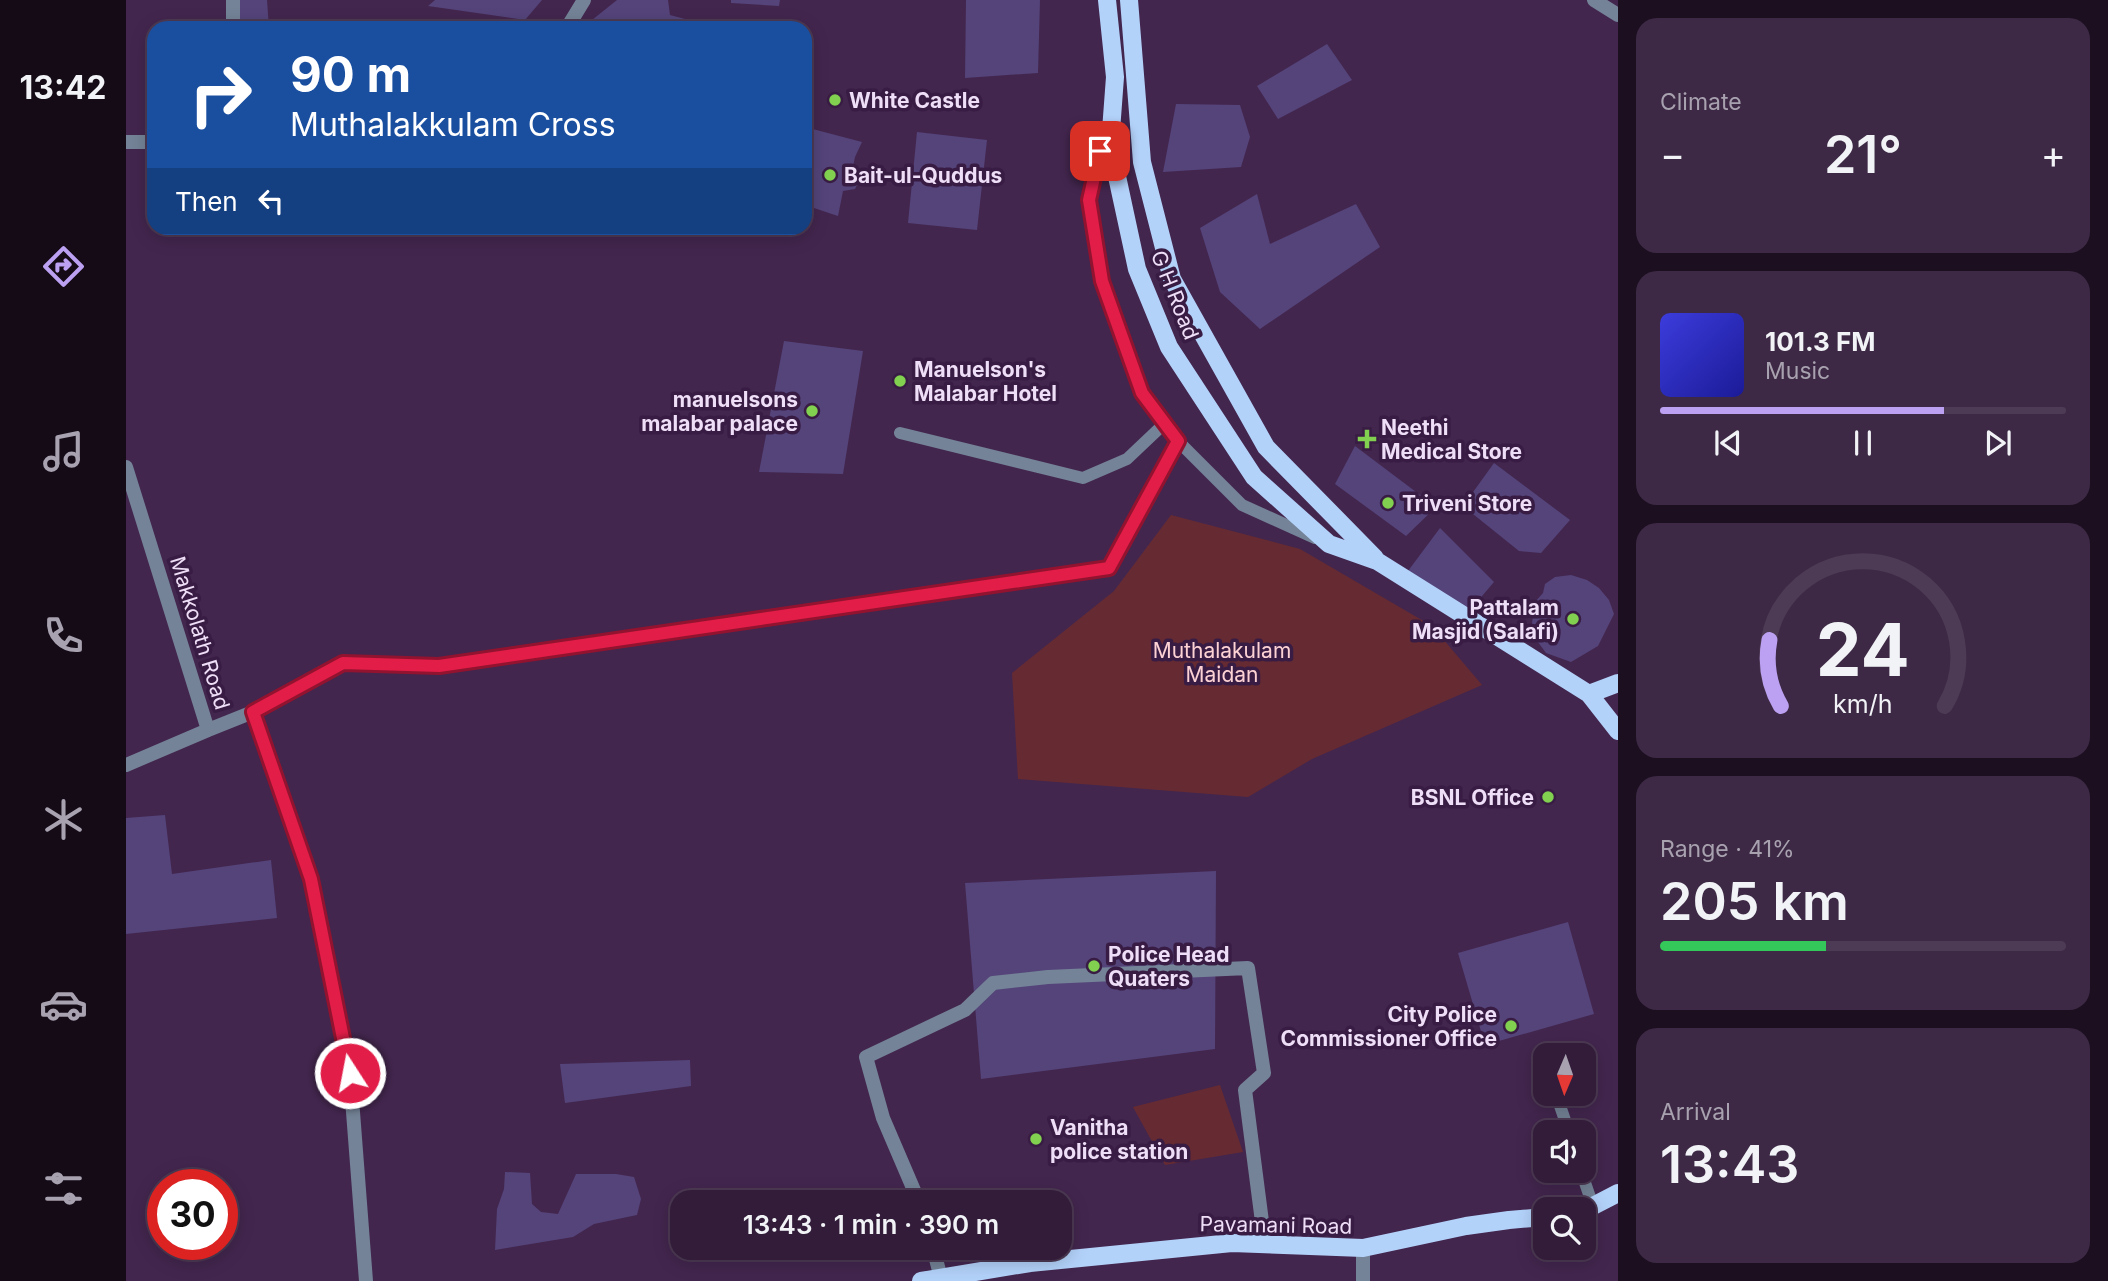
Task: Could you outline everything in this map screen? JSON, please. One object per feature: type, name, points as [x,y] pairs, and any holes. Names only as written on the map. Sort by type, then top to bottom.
[{"type":"main road","name":"G H Road","points":[[1107,0],[1115,76],[1110,144],[1137,269],[1169,347],[1254,477],[1329,544],[1377,561],[1589,694],[1618,731]]},
{"type":"main road","name":"G H Road","points":[[1129,0],[1142,162],[1172,279],[1266,447],[1377,561]]},
{"type":"main road","points":[[1589,694],[1618,683]]},
{"type":"main road","points":[[1596,1204],[1618,1193]]},
{"type":"main road","name":"Pavamani Road","points":[[921,1281],[1030,1263],[1232,1243],[1363,1248],[1466,1226],[1533,1218]]},
{"type":"street","points":[[233,0],[233,21]]},
{"type":"street","points":[[571,21],[584,0]]},
{"type":"street","points":[[1594,0],[1618,15]]},
{"type":"street","points":[[126,142],[147,142]]},
{"type":"street","points":[[253,712],[343,663],[439,666],[1109,568],[1178,441]]},
{"type":"street","name":"Makkolath Road","points":[[126,467],[208,730],[253,712],[311,879],[350,1073],[366,1281]]},
{"type":"street","points":[[126,765],[208,730]]},
{"type":"street","points":[[914,1190],[883,1118],[866,1057],[965,1010],[993,983],[1048,977],[1248,968],[1264,1073],[1245,1090],[1265,1245]]},
{"type":"street","points":[[1363,1248],[1363,1281]]},
{"type":"street","points":[[936,1260],[941,1278]]},
{"type":"lane","points":[[1115,76],[1089,200],[1102,281],[1142,393],[1178,441],[1242,505],[1329,544]]},
{"type":"lane","points":[[900,433],[1083,478],[1127,459],[1165,423]]},
{"type":"green space","name":"Muthalakulam Maidan","points":[[1171,515],[1300,549],[1432,626],[1482,685],[1312,759],[1248,797],[1018,779],[1012,673],[1114,591]]},
{"type":"green space","points":[[1220,1085],[1243,1152],[1165,1165],[1133,1107]]},
{"type":"building","points":[[226,0],[267,0],[268,21],[229,21]]},
{"type":"building","points":[[435,0],[542,0],[525,20],[428,6]]},
{"type":"building","points":[[617,0],[668,0],[670,15],[685,19],[685,21],[591,21]]},
{"type":"building","points":[[731,0],[780,0],[779,6],[731,3]]},
{"type":"building","points":[[966,0],[1040,0],[1038,73],[965,78]]},
{"type":"building","points":[[1327,44],[1352,80],[1278,119],[1257,86]]},
{"type":"building","points":[[1176,104],[1240,105],[1250,137],[1241,167],[1163,172]]},
{"type":"building","name":"Bait-ul-Quddus","points":[[812,129],[862,142],[852,171],[860,179],[855,189],[843,191],[838,216],[812,207]]},
{"type":"building","points":[[917,132],[987,140],[977,230],[908,223]]},
{"type":"building","points":[[1257,194],[1270,244],[1356,204],[1380,247],[1260,329],[1220,292],[1200,228]]},
{"type":"building","name":"manuelsons malabar palace","points":[[784,341],[863,351],[843,474],[759,472]]},
{"type":"building","points":[[1355,446],[1436,507],[1406,536],[1335,484]]},
{"type":"building","points":[[1494,463],[1570,520],[1541,553],[1519,551],[1463,506]]},
{"type":"building","points":[[1440,528],[1494,582],[1471,609],[1408,571]]},
{"type":"building","name":"Pattalam Masjid (Salafi)","points":[[1571,575],[1587,580],[1599,588],[1609,600],[1614,614],[1598,646],[1571,662],[1546,653],[1535,638],[1532,623],[1535,602],[1543,593],[1545,584],[1555,577]]},
{"type":"building","points":[[165,815],[172,874],[271,860],[277,918],[126,934],[126,818]]},
{"type":"building","name":"Police Head Quaters","points":[[1216,871],[1215,1049],[981,1079],[965,883]]},
{"type":"building","points":[[1568,922],[1594,1014],[1485,1045],[1458,953]]},
{"type":"building","points":[[690,1060],[691,1086],[565,1103],[560,1064]]},
{"type":"building","points":[[505,1172],[530,1173],[532,1204],[541,1212],[558,1214],[576,1174],[634,1177],[641,1199],[637,1215],[594,1224],[573,1237],[495,1250],[497,1209],[504,1189]]},
{"type":"place","name":"White Castle","points":[[835,100]]},
{"type":"place","name":"Bait-ul-Quddus","points":[[830,175]]},
{"type":"place","name":"Manuelson's Malabar Hotel","points":[[900,381]]},
{"type":"place","name":"manuelsons malabar palace","points":[[812,411]]},
{"type":"place","name":"Neethi Medical Store","points":[[1367,439]]},
{"type":"place","name":"Triveni Store","points":[[1388,503]]},
{"type":"place","name":"Pattalam Masjid (Salafi)","points":[[1573,619]]},
{"type":"place","name":"BSNL Office","points":[[1548,797]]},
{"type":"place","name":"Police Head Quaters","points":[[1094,966]]},
{"type":"place","name":"City Police Commissioner Office","points":[[1511,1026]]},
{"type":"place","name":"Vanitha police station","points":[[1036,1139]]},
{"type":"route","points":[[350,1073],[311,879],[253,712],[343,663],[439,666],[1109,568],[1178,441],[1142,393],[1102,281],[1089,200],[1100,151]]}]
